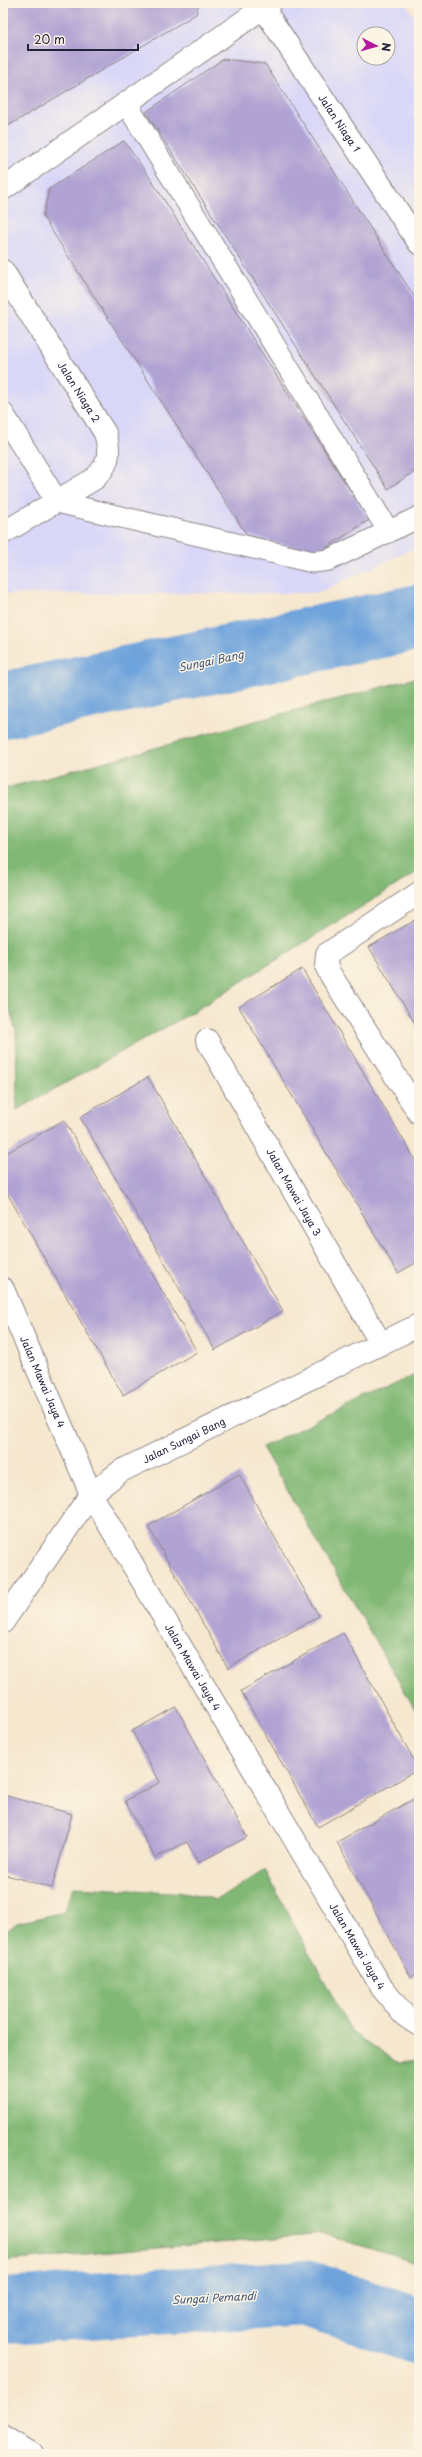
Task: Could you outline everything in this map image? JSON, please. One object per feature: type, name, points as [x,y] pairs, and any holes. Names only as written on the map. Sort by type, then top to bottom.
[{"type":"street","points":[[3,189],[126,104],[264,5]]},
{"type":"street","name":"Jalan Niaga 1","points":[[264,5],[419,243]]},
{"type":"street","name":"Jalan Niaga 2","points":[[3,271],[105,433],[109,446],[109,458],[103,470],[94,479],[3,533]]},
{"type":"street","points":[[3,414],[57,502]]},
{"type":"street","points":[[419,893],[327,954],[325,961],[330,974],[419,1113]]},
{"type":"street","name":"Jalan Mawai Jaya 3","points":[[207,1040],[381,1344]]},
{"type":"street","name":"Jalan Mawai Jaya 4","points":[[3,1289],[91,1494],[382,1988],[404,2015],[419,2025]]},
{"type":"street","name":"Jalan Sungai Bang","points":[[3,1622],[91,1494],[121,1471],[419,1325]]},
{"type":"street","points":[[3,2436],[32,2454]]},
{"type":"lane","points":[[126,104],[389,532]]},
{"type":"lane","points":[[57,502],[313,562],[329,560],[419,517]]},
{"type":"shaded area","points":[[3,3],[405,3],[419,24],[419,546],[318,593],[3,594]]},
{"type":"green space","points":[[419,677],[419,871],[193,1012],[17,1110],[16,1031],[3,986],[3,789]]},
{"type":"green space","points":[[419,1373],[419,1716],[262,1447]]},
{"type":"green space","points":[[265,1870],[351,2031],[398,2063],[419,2061],[419,2264],[324,2234],[3,2261],[3,1934],[17,1923],[64,1912],[74,1887],[189,1893],[217,1900]]},
{"type":"building","points":[[3,3],[199,3],[196,14],[3,129]]},
{"type":"building","points":[[223,59],[265,64],[419,304],[419,468],[388,489],[146,112]]},
{"type":"building","points":[[124,141],[150,178],[369,520],[318,553],[247,535],[43,217],[49,189]]},
{"type":"building","points":[[419,918],[419,1030],[369,947]]},
{"type":"building","points":[[302,969],[419,1166],[419,1261],[398,1273],[239,1007]]},
{"type":"building","points":[[148,1077],[283,1311],[215,1350],[80,1117]]},
{"type":"building","points":[[64,1120],[197,1352],[123,1395],[3,1186],[3,1155]]},
{"type":"building","points":[[239,1474],[319,1616],[228,1668],[148,1526]]},
{"type":"building","points":[[343,1633],[419,1769],[318,1827],[241,1691]]},
{"type":"building","points":[[176,1707],[247,1837],[198,1863],[187,1842],[155,1858],[125,1801],[160,1782],[132,1731]]},
{"type":"building","points":[[3,1795],[72,1814],[52,1888],[3,1874]]},
{"type":"building","points":[[419,1796],[419,1973],[411,1977],[337,1842]]},
{"type":"waterway","name":"Sungai Bang","points":[[3,705],[419,617]]},
{"type":"waterway","name":"Sungai Pemandi","points":[[3,2311],[305,2293],[419,2331]]}]
